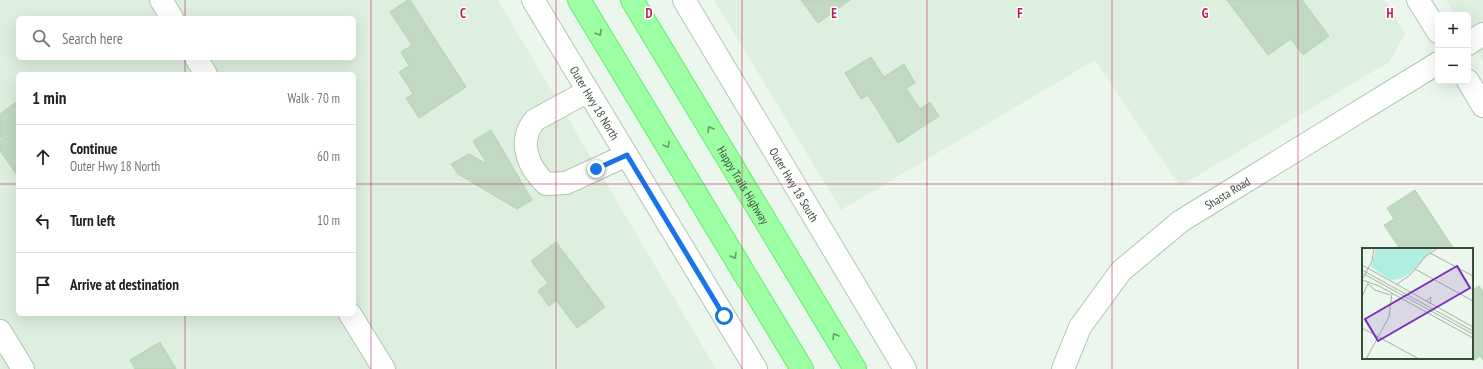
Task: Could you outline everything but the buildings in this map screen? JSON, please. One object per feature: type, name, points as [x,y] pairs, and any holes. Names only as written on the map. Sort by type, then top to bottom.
[{"type":"main road","points":[[579,0],[802,369]]},
{"type":"main road","name":"Happy Trails Highway","points":[[632,0],[856,369]]},
{"type":"street","points":[[161,0],[171,16]]},
{"type":"street","name":"Outer Hwy 18 North","points":[[533,0],[756,369]]},
{"type":"street","name":"Outer Hwy 18 South","points":[[684,0],[904,369]]},
{"type":"street","points":[[1418,0],[1435,27]]},
{"type":"street","points":[[1471,42],[1483,34]]},
{"type":"street","points":[[197,60],[205,72]]},
{"type":"street","name":"Shasta Road","points":[[1063,369],[1080,327],[1121,272],[1181,220],[1435,65]]},
{"type":"street","points":[[1470,84],[1483,106]]},
{"type":"street","points":[[588,91],[535,120],[529,127],[526,136],[526,145],[532,166],[539,177],[546,184],[556,185],[566,183],[627,155]]},
{"type":"street","points":[[351,316],[384,369]]},
{"type":"street","points":[[0,331],[23,369]]},
{"type":"shaded area","points":[[0,0],[498,0],[716,369],[0,369]]},
{"type":"shaded area","points":[[714,0],[1385,0],[1405,34],[1389,62],[1180,186],[1095,60],[841,210]]},
{"type":"shaded area","points":[[1446,0],[1483,0],[1483,61],[1471,41],[1471,12],[1453,12]]},
{"type":"route","points":[[596,169],[627,155],[724,316]]}]
